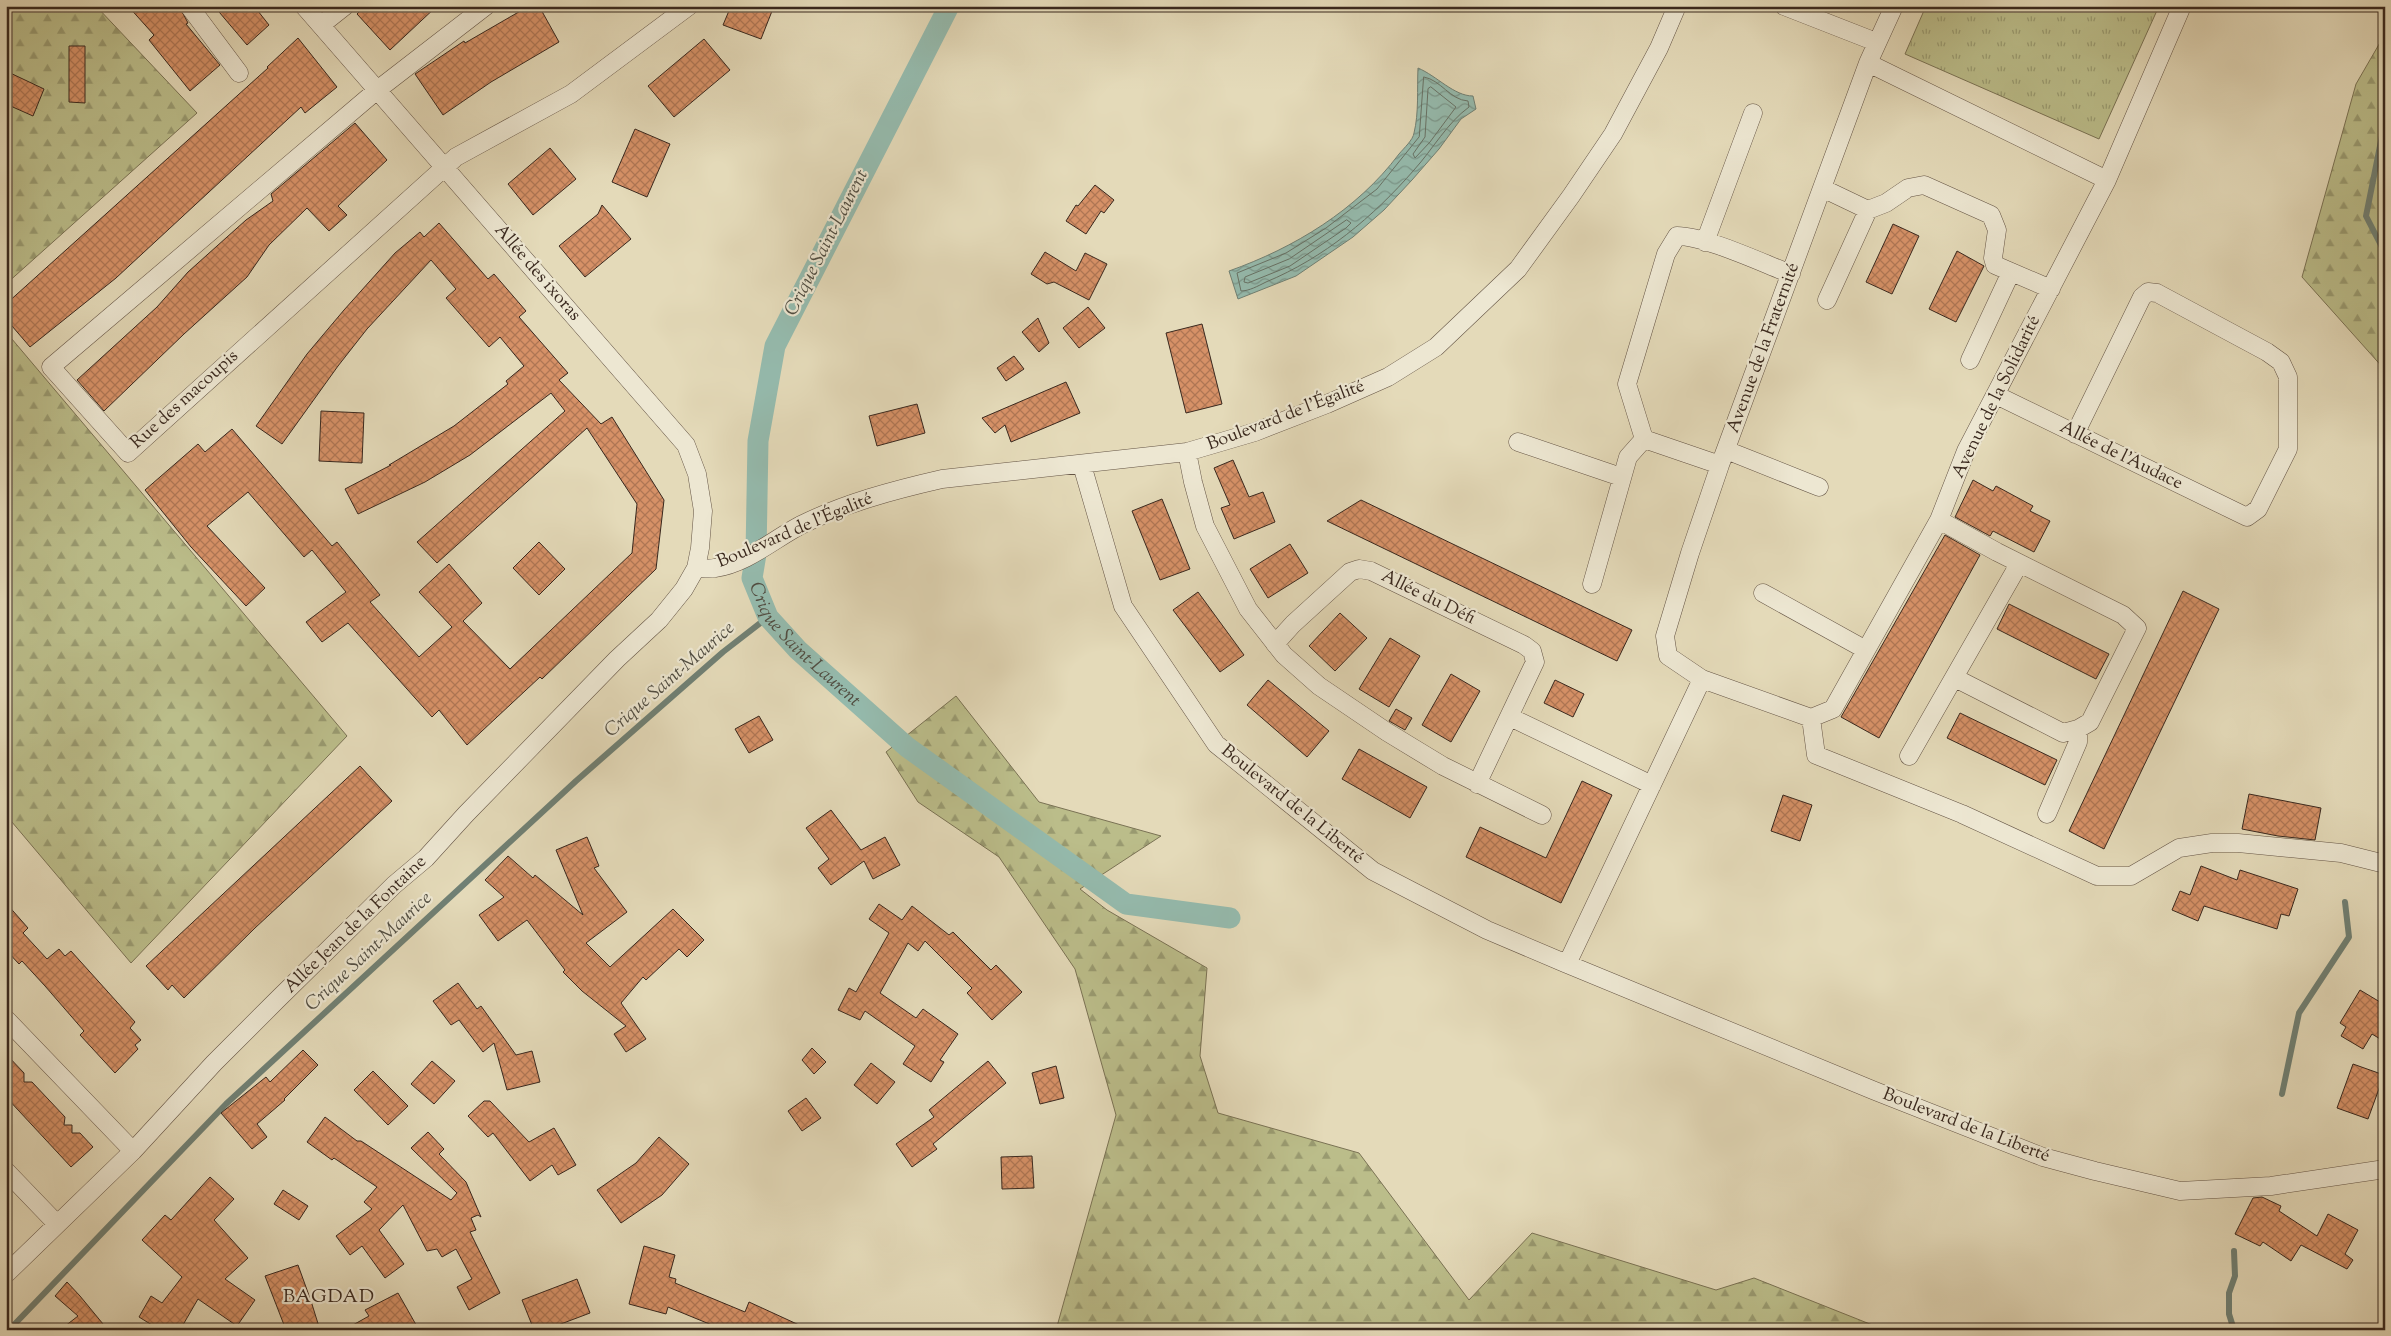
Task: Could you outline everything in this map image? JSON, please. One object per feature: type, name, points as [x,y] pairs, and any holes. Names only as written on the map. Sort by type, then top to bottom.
[{"type":"street","points":[[189,6],[238,73]]},
{"type":"street","name":"Allée des ixoras","points":[[304,6],[686,445],[698,474],[703,511],[700,548],[696,568]]},
{"type":"street","points":[[321,26],[345,6]]},
{"type":"street","points":[[376,90],[486,6]]},
{"type":"street","points":[[443,167],[456,157],[571,94],[688,6]]},
{"type":"street","name":"Boulevard de l'Égalité","points":[[696,568],[716,568],[737,560],[801,525],[870,497],[942,479],[1187,452],[1255,432],[1327,404],[1388,377],[1436,347],[1518,269],[1613,134],[1659,48],[1677,6]]},
{"type":"street","points":[[1784,6],[1876,42]]},
{"type":"street","name":"Avenue de la Fraternité","points":[[1702,679],[1668,656],[1665,636],[1690,553],[1723,457],[1868,63],[1894,6]]},
{"type":"street","name":"Avenue de la Solidarité","points":[[1811,718],[1832,709],[1939,520],[1966,451],[2107,180],[2182,6]]},
{"type":"street","points":[[1868,63],[2107,180]]},
{"type":"street","name":"Rue des macoupis","points":[[376,90],[51,367],[128,453],[443,167]]},
{"type":"street","points":[[1705,242],[1753,113]]},
{"type":"street","points":[[1828,300],[1868,210],[1886,203],[1908,188],[1924,185],[1991,215],[1997,230],[1997,242],[1993,258],[1995,265],[2050,289]]},
{"type":"street","points":[[1822,188],[1868,210]]},
{"type":"street","points":[[1644,439],[1627,384],[1666,254],[1677,236],[1687,236],[1705,242],[1791,274]]},
{"type":"street","points":[[1970,360],[2011,272]]},
{"type":"street","name":"Allée de l'Audace","points":[[1996,395],[2075,434],[2247,517],[2258,509],[2288,450],[2288,377],[2281,362],[2267,352],[2157,293],[2148,292],[2142,297],[2075,434]]},
{"type":"street","points":[[1644,439],[1723,457],[1819,487]]},
{"type":"street","points":[[1592,584],[1628,457],[1644,439]]},
{"type":"street","points":[[1518,442],[1621,477]]},
{"type":"street","points":[[1187,452],[1205,526],[1248,609],[1275,644],[1320,686],[1387,732],[1477,784],[1542,814]]},
{"type":"street","name":"Boulevard de la Liberté","points":[[1082,465],[1123,606],[1216,744],[1373,871],[1487,930],[1567,964],[1857,1083],[2034,1153],[2095,1171],[2180,1191],[2270,1186],[2385,1169]]},
{"type":"street","points":[[1939,520],[2019,564],[2123,615],[2137,628],[2090,722],[2078,729],[2063,733],[1955,678]]},
{"type":"street","points":[[1909,756],[2019,564]]},
{"type":"street","name":"Allée Jean de la Fontaine","points":[[6,1274],[56,1223],[133,1151],[214,1063],[394,885],[426,858],[466,814],[617,659],[659,620],[684,589],[696,568]]},
{"type":"street","name":"Allée du Défi","points":[[1275,644],[1293,624],[1350,572],[1359,569],[1371,570],[1524,645],[1532,651],[1535,662],[1477,784]]},
{"type":"street","points":[[1763,594],[1866,650]]},
{"type":"street","points":[[1567,964],[1702,679],[1811,718],[1816,755],[1962,814],[2097,876],[2131,876],[2179,848],[2212,843],[2255,844],[2342,853],[2385,864]]},
{"type":"street","points":[[1510,716],[1652,785]]},
{"type":"street","points":[[2047,814],[2078,742],[2078,729]]},
{"type":"street","points":[[6,1019],[133,1151]]},
{"type":"street","points":[[6,1171],[56,1223]]},
{"type":"green space","points":[[6,6],[96,6],[197,113],[6,284]]},
{"type":"green space","points":[[1926,6],[2159,6],[2099,139],[1905,54]]},
{"type":"green space","points":[[2385,34],[2385,370],[2302,277],[2356,84]]},
{"type":"green space","points":[[6,332],[347,736],[131,963],[6,815]]},
{"type":"green space","points":[[956,696],[1039,802],[1161,836],[1080,889],[1107,910],[1207,968],[1200,1056],[1218,1113],[1359,1153],[1469,1300],[1532,1233],[1716,1290],[1754,1278],[1885,1330],[1056,1330],[1116,1115],[1075,969],[999,857],[918,802],[886,752]]},
{"type":"water","points":[[1418,68],[1459,93],[1473,96],[1476,109],[1461,119],[1439,149],[1412,180],[1384,210],[1353,237],[1296,276],[1238,299],[1229,271],[1253,262],[1300,239],[1344,210],[1364,193],[1410,141],[1414,133],[1417,117]]},
{"type":"building","points":[[128,6],[179,6],[188,23],[186,24],[220,65],[190,91],[149,40],[154,35]]},
{"type":"building","points":[[214,6],[254,6],[269,25],[247,45]]},
{"type":"building","points":[[365,6],[437,6],[390,50],[357,14]]},
{"type":"building","points":[[529,6],[539,6],[559,42],[491,82],[443,115],[415,74],[464,41],[465,43]]},
{"type":"building","points":[[731,6],[774,6],[761,39],[723,25]]},
{"type":"building","points":[[298,38],[337,87],[305,113],[301,107],[116,278],[30,347],[6,319],[6,304],[268,68]]},
{"type":"building","points":[[704,39],[730,70],[674,117],[648,86]]},
{"type":"building","points":[[69,46],[85,46],[85,103],[69,102]]},
{"type":"building","points":[[6,71],[44,89],[33,116],[6,104]]},
{"type":"building","points":[[355,123],[387,160],[338,206],[347,215],[329,231],[307,208],[269,245],[247,277],[104,411],[77,380],[157,307],[188,272],[246,220],[273,201],[271,194]]},
{"type":"building","points":[[635,129],[670,144],[647,197],[612,182]]},
{"type":"building","points":[[550,148],[576,179],[533,215],[508,184]]},
{"type":"building","points":[[1095,185],[1114,200],[1104,213],[1101,211],[1086,234],[1066,221],[1076,205],[1078,206]]},
{"type":"building","points":[[602,205],[631,239],[585,277],[559,246],[598,214]]},
{"type":"building","points":[[439,223],[488,279],[494,274],[526,311],[519,317],[568,373],[559,380],[601,424],[612,417],[664,500],[656,569],[542,679],[540,677],[467,745],[439,710],[432,717],[348,623],[322,642],[306,622],[346,592],[312,550],[304,557],[248,492],[207,526],[265,588],[246,606],[191,547],[145,490],[198,444],[205,452],[232,429],[332,546],[337,542],[380,595],[370,602],[419,657],[452,627],[419,592],[449,564],[482,603],[463,621],[510,669],[632,553],[637,504],[587,428],[437,563],[417,542],[565,411],[551,393],[470,455],[425,482],[358,514],[345,489],[391,465],[389,465],[454,426],[508,384],[506,381],[524,366],[500,337],[489,347],[446,298],[456,289],[431,260],[367,329],[282,444],[256,426],[307,354],[395,253],[420,232],[424,237]]},
{"type":"building","points":[[1893,224],[1919,236],[1892,294],[1866,282]]},
{"type":"building","points":[[1957,251],[1984,266],[1956,322],[1929,309]]},
{"type":"building","points":[[1045,252],[1076,271],[1085,253],[1107,264],[1089,300],[1054,282],[1047,284],[1031,274]]},
{"type":"building","points":[[1088,307],[1105,328],[1079,348],[1063,328]]},
{"type":"building","points":[[1038,318],[1049,343],[1039,352],[1022,332]]},
{"type":"building","points":[[1202,324],[1222,404],[1186,413],[1166,333]]},
{"type":"building","points":[[1014,356],[1024,369],[1006,381],[997,368]]},
{"type":"building","points":[[1066,382],[1080,413],[1011,442],[1005,425],[995,433],[982,418]]},
{"type":"building","points":[[917,404],[925,433],[877,446],[869,416]]},
{"type":"building","points":[[321,411],[364,413],[362,463],[319,461]]},
{"type":"building","points":[[1233,460],[1249,497],[1263,492],[1275,522],[1234,539],[1221,508],[1230,505],[1214,468]]},
{"type":"building","points":[[1973,480],[1993,491],[1996,486],[2033,506],[2030,511],[2050,521],[2034,552],[1993,531],[1990,536],[1955,517]]},
{"type":"building","points":[[1162,499],[1190,569],[1160,580],[1132,511]]},
{"type":"building","points":[[1361,500],[1632,630],[1617,661],[1327,521]]},
{"type":"building","points":[[1945,535],[1980,555],[1879,738],[1841,717]]},
{"type":"building","points":[[539,542],[565,569],[539,595],[513,568]]},
{"type":"building","points":[[1290,544],[1308,573],[1268,598],[1250,569]]},
{"type":"building","points":[[2183,591],[2219,609],[2104,849],[2069,831]]},
{"type":"building","points":[[1198,592],[1244,655],[1220,672],[1173,610]]},
{"type":"building","points":[[2009,604],[2109,654],[2096,679],[1997,629]]},
{"type":"building","points":[[1340,613],[1367,638],[1335,671],[1309,646]]},
{"type":"building","points":[[1390,638],[1420,656],[1389,707],[1359,689]]},
{"type":"building","points":[[1451,674],[1480,691],[1451,742],[1422,725]]},
{"type":"building","points":[[1268,680],[1329,731],[1307,757],[1247,705]]},
{"type":"building","points":[[1555,680],[1584,694],[1573,717],[1544,703]]},
{"type":"building","points":[[1396,709],[1412,718],[1405,730],[1389,721]]},
{"type":"building","points":[[1960,713],[2057,760],[2045,785],[1947,738]]},
{"type":"building","points":[[759,716],[773,740],[749,753],[735,729]]},
{"type":"building","points":[[1359,749],[1427,787],[1410,818],[1342,779]]},
{"type":"building","points":[[360,766],[392,801],[255,928],[184,998],[172,985],[168,990],[146,966]]},
{"type":"building","points":[[1582,781],[1612,795],[1561,903],[1466,857],[1480,827],[1546,858]]},
{"type":"building","points":[[2249,794],[2321,808],[2315,840],[2278,836],[2242,829]]},
{"type":"building","points":[[1783,795],[1812,805],[1800,841],[1771,831]]},
{"type":"building","points":[[831,810],[861,850],[885,837],[900,865],[873,879],[864,861],[831,885],[818,868],[829,859],[806,828]]},
{"type":"building","points":[[587,837],[599,866],[594,868],[627,912],[586,943],[610,967],[673,909],[704,940],[687,957],[679,949],[646,980],[643,977],[621,1003],[646,1039],[626,1052],[614,1034],[626,1026],[582,991],[563,972],[565,970],[527,920],[498,941],[479,915],[504,897],[485,880],[508,856],[533,878],[535,875],[583,915],[556,850]]},
{"type":"building","points":[[2201,866],[2237,880],[2240,870],[2298,889],[2289,916],[2281,914],[2277,929],[2204,906],[2198,921],[2172,910],[2180,891],[2190,895]]},
{"type":"building","points":[[6,903],[28,928],[23,933],[47,959],[59,949],[65,956],[71,951],[135,1022],[130,1028],[141,1040],[135,1045],[138,1049],[115,1073],[80,1035],[84,1031],[45,986],[22,961],[19,964],[6,950]]},
{"type":"building","points":[[879,904],[902,920],[912,906],[949,935],[953,932],[991,970],[996,965],[1022,992],[992,1020],[967,993],[972,988],[925,941],[918,951],[908,943],[880,993],[916,1018],[923,1009],[958,1034],[940,1060],[944,1062],[931,1082],[903,1064],[915,1046],[865,1011],[860,1020],[838,1010],[849,988],[856,992],[889,933],[869,919]]},
{"type":"building","points":[[458,983],[477,1009],[481,1006],[516,1055],[532,1051],[540,1082],[507,1090],[494,1043],[483,1052],[459,1020],[451,1025],[433,1001]]},
{"type":"building","points":[[2360,990],[2385,1005],[2385,1042],[2372,1034],[2363,1049],[2341,1036],[2346,1027],[2340,1023]]},
{"type":"building","points":[[812,1048],[826,1062],[814,1074],[802,1060]]},
{"type":"building","points":[[303,1050],[318,1065],[285,1100],[257,1124],[267,1137],[252,1149],[221,1113],[266,1077],[270,1082]]},
{"type":"building","points":[[6,1054],[24,1073],[24,1082],[32,1082],[65,1117],[64,1125],[72,1125],[72,1133],[80,1133],[93,1147],[71,1167],[6,1097]]},
{"type":"building","points":[[432,1061],[455,1081],[434,1104],[411,1084]]},
{"type":"building","points":[[988,1061],[1006,1083],[933,1144],[937,1149],[912,1167],[896,1144],[934,1117],[929,1110]]},
{"type":"building","points":[[871,1063],[895,1082],[877,1104],[854,1085]]},
{"type":"building","points":[[2353,1064],[2384,1075],[2368,1119],[2337,1108]]},
{"type":"building","points":[[1056,1066],[1064,1098],[1040,1104],[1032,1073]]},
{"type":"building","points":[[373,1071],[408,1106],[388,1125],[354,1090]]},
{"type":"building","points":[[806,1098],[821,1118],[802,1131],[788,1111]]},
{"type":"building","points":[[484,1101],[490,1101],[529,1142],[554,1128],[576,1165],[558,1175],[552,1165],[530,1181],[493,1133],[488,1137],[468,1116]]},
{"type":"building","points":[[325,1117],[357,1141],[361,1141],[451,1200],[457,1193],[411,1148],[428,1132],[444,1149],[439,1154],[466,1182],[481,1217],[478,1215],[471,1218],[476,1230],[470,1232],[500,1293],[469,1310],[457,1287],[472,1279],[456,1249],[442,1257],[437,1249],[427,1251],[403,1205],[379,1230],[404,1264],[385,1278],[362,1246],[350,1255],[336,1236],[372,1209],[364,1202],[377,1187],[334,1158],[332,1160],[307,1142]]},
{"type":"building","points":[[659,1137],[689,1164],[662,1195],[621,1223],[597,1190],[636,1163]]},
{"type":"building","points":[[1032,1156],[1034,1188],[1002,1189],[1001,1157]]},
{"type":"building","points":[[210,1177],[234,1199],[214,1220],[248,1258],[225,1279],[255,1300],[237,1326],[198,1299],[180,1330],[160,1330],[139,1317],[151,1296],[162,1303],[182,1277],[142,1240],[165,1215],[171,1220]]},
{"type":"building","points":[[283,1190],[308,1206],[299,1220],[274,1204]]},
{"type":"building","points":[[2262,1197],[2281,1206],[2279,1211],[2317,1236],[2328,1214],[2358,1230],[2345,1254],[2353,1260],[2347,1269],[2301,1245],[2291,1261],[2263,1242],[2260,1246],[2235,1234],[2253,1198]]},
{"type":"building","points":[[644,1246],[675,1255],[669,1277],[676,1279],[675,1283],[745,1312],[749,1302],[810,1330],[724,1330],[668,1307],[666,1314],[629,1304]]},
{"type":"building","points":[[298,1265],[320,1330],[286,1330],[265,1276]]},
{"type":"building","points":[[577,1279],[590,1313],[545,1330],[534,1330],[522,1300]]},
{"type":"building","points":[[67,1282],[108,1330],[60,1330],[78,1316],[55,1296]]},
{"type":"building","points":[[398,1293],[419,1330],[344,1330],[369,1316],[365,1310]]},
{"type":"waterway","name":"Crique Saint-Laurent","points":[[949,6],[775,346],[758,441],[756,554],[752,578],[768,617],[798,650],[907,747],[1126,904],[1230,918]]},
{"type":"waterway","points":[[2385,121],[2366,216],[2385,253]]},
{"type":"waterway","name":"Crique Saint-Maurice","points":[[9,1330],[226,1104],[576,781],[723,652],[768,617]]},
{"type":"waterway","points":[[2282,1094],[2299,1013],[2349,937],[2345,902]]},
{"type":"waterway","points":[[2234,1251],[2235,1276],[2229,1293],[2229,1314],[2234,1330]]},
{"type":"district","name":"BAGDAD","points":[[329,1297]]}]
